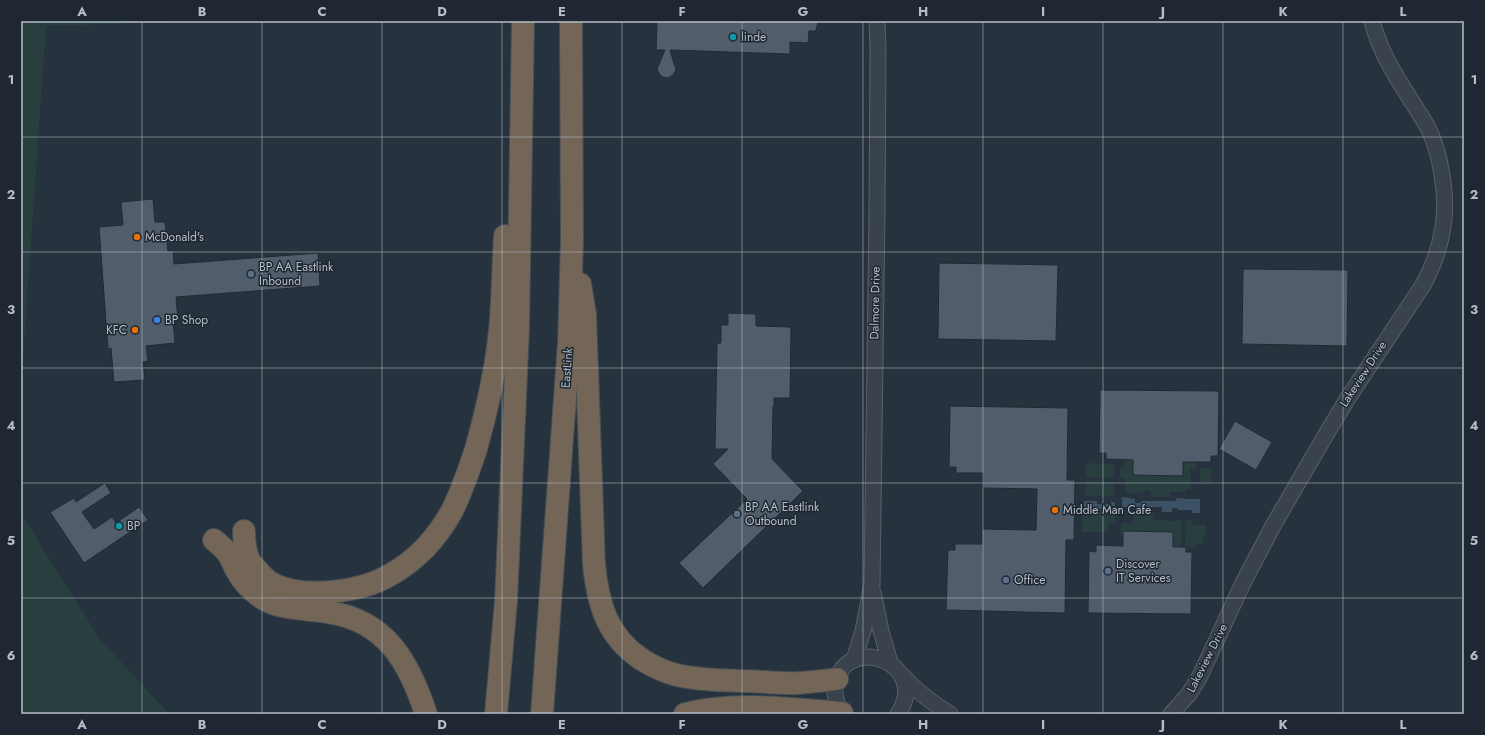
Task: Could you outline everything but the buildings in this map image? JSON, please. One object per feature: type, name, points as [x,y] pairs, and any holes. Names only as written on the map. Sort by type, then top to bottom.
[{"type":"highway","points":[[496,714],[506,601],[518,329],[523,21]]},
{"type":"highway","name":"EastLink","points":[[542,714],[569,343],[572,240],[571,21]]},
{"type":"highway","points":[[244,531],[244,544],[250,561],[262,576],[275,585],[296,591],[321,592],[346,590],[368,585],[389,576],[420,554],[431,543],[452,510],[463,486],[480,436],[491,390],[500,330],[506,208],[521,170]]},
{"type":"highway","points":[[572,240],[585,314],[595,580],[601,606],[612,629],[620,642],[639,657],[652,666],[677,675],[710,679],[784,683],[837,679]]},
{"type":"highway","points":[[214,540],[229,555],[238,573],[248,586],[262,597],[275,604],[291,608],[344,615],[370,627],[387,640],[410,671],[426,714]]},
{"type":"highway","points":[[685,714],[700,710],[742,707],[842,713]]},
{"type":"street","name":"Dalmore Drive","points":[[854,660],[863,631],[872,585],[877,203],[877,21]]},
{"type":"street","name":"Lakeview Drive","points":[[1171,714],[1189,694],[1200,676],[1243,583],[1274,524],[1348,398],[1423,285],[1430,272],[1438,248],[1443,228],[1444,209],[1442,182],[1436,149],[1427,127],[1402,88],[1385,56],[1372,21]]},
{"type":"street","name":"Dalmore Drive","points":[[872,585],[881,631],[895,667],[904,680],[906,690],[905,699],[898,714]]},
{"type":"street","points":[[842,713],[835,697],[837,679],[847,665],[854,660],[863,657],[872,657],[882,658],[895,667],[915,689],[950,714]]},
{"type":"green space","points":[[21,21],[204,21],[46,26],[21,386]]},
{"type":"green space","points":[[1125,460],[1133,460],[1133,475],[1182,476],[1183,462],[1196,462],[1196,469],[1190,469],[1192,489],[1186,489],[1186,492],[1170,492],[1170,497],[1151,497],[1151,491],[1143,491],[1142,493],[1125,493],[1125,479],[1120,478],[1120,467],[1125,467]]},
{"type":"green space","points":[[1086,463],[1114,464],[1114,478],[1086,478]]},
{"type":"green space","points":[[1200,468],[1212,468],[1211,482],[1200,482]]},
{"type":"green space","points":[[1086,481],[1114,482],[1114,496],[1085,496]]},
{"type":"green space","points":[[1082,507],[1089,507],[1090,509],[1110,509],[1110,513],[1115,513],[1115,522],[1109,522],[1108,532],[1082,532]]},
{"type":"green space","points":[[1133,513],[1154,513],[1154,520],[1182,520],[1181,547],[1173,546],[1173,532],[1124,531],[1123,538],[1121,538],[1121,523],[1133,523]]},
{"type":"green space","points":[[21,514],[100,639],[169,714],[21,714]]},
{"type":"green space","points":[[1186,520],[1193,521],[1193,525],[1206,525],[1206,534],[1203,535],[1203,544],[1196,544],[1196,547],[1185,547]]},
{"type":"water","points":[[1122,497],[1135,499],[1135,503],[1141,503],[1141,501],[1176,501],[1176,498],[1200,499],[1200,513],[1192,513],[1192,510],[1178,510],[1177,508],[1172,508],[1172,512],[1162,512],[1162,507],[1122,507]]},
{"type":"water","points":[[1084,501],[1097,501],[1097,504],[1111,504],[1111,502],[1115,502],[1115,506],[1110,506],[1110,509],[1089,509],[1089,507],[1084,507]]},
{"type":"place","name":"linde","points":[[733,37]]},
{"type":"place","name":"McDonald's","points":[[137,237]]},
{"type":"place","name":"BP AA Eastlink Inbound","points":[[251,274]]},
{"type":"place","name":"BP Shop","points":[[157,320]]},
{"type":"place","name":"KFC","points":[[135,330]]},
{"type":"place","name":"Middle Man Cafe","points":[[1055,510]]},
{"type":"place","name":"BP AA Eastlink Outbound","points":[[737,514]]},
{"type":"place","name":"BP","points":[[119,526]]},
{"type":"place","name":"Discover IT Services","points":[[1108,571]]},
{"type":"place","name":"Office","points":[[1006,580]]}]
